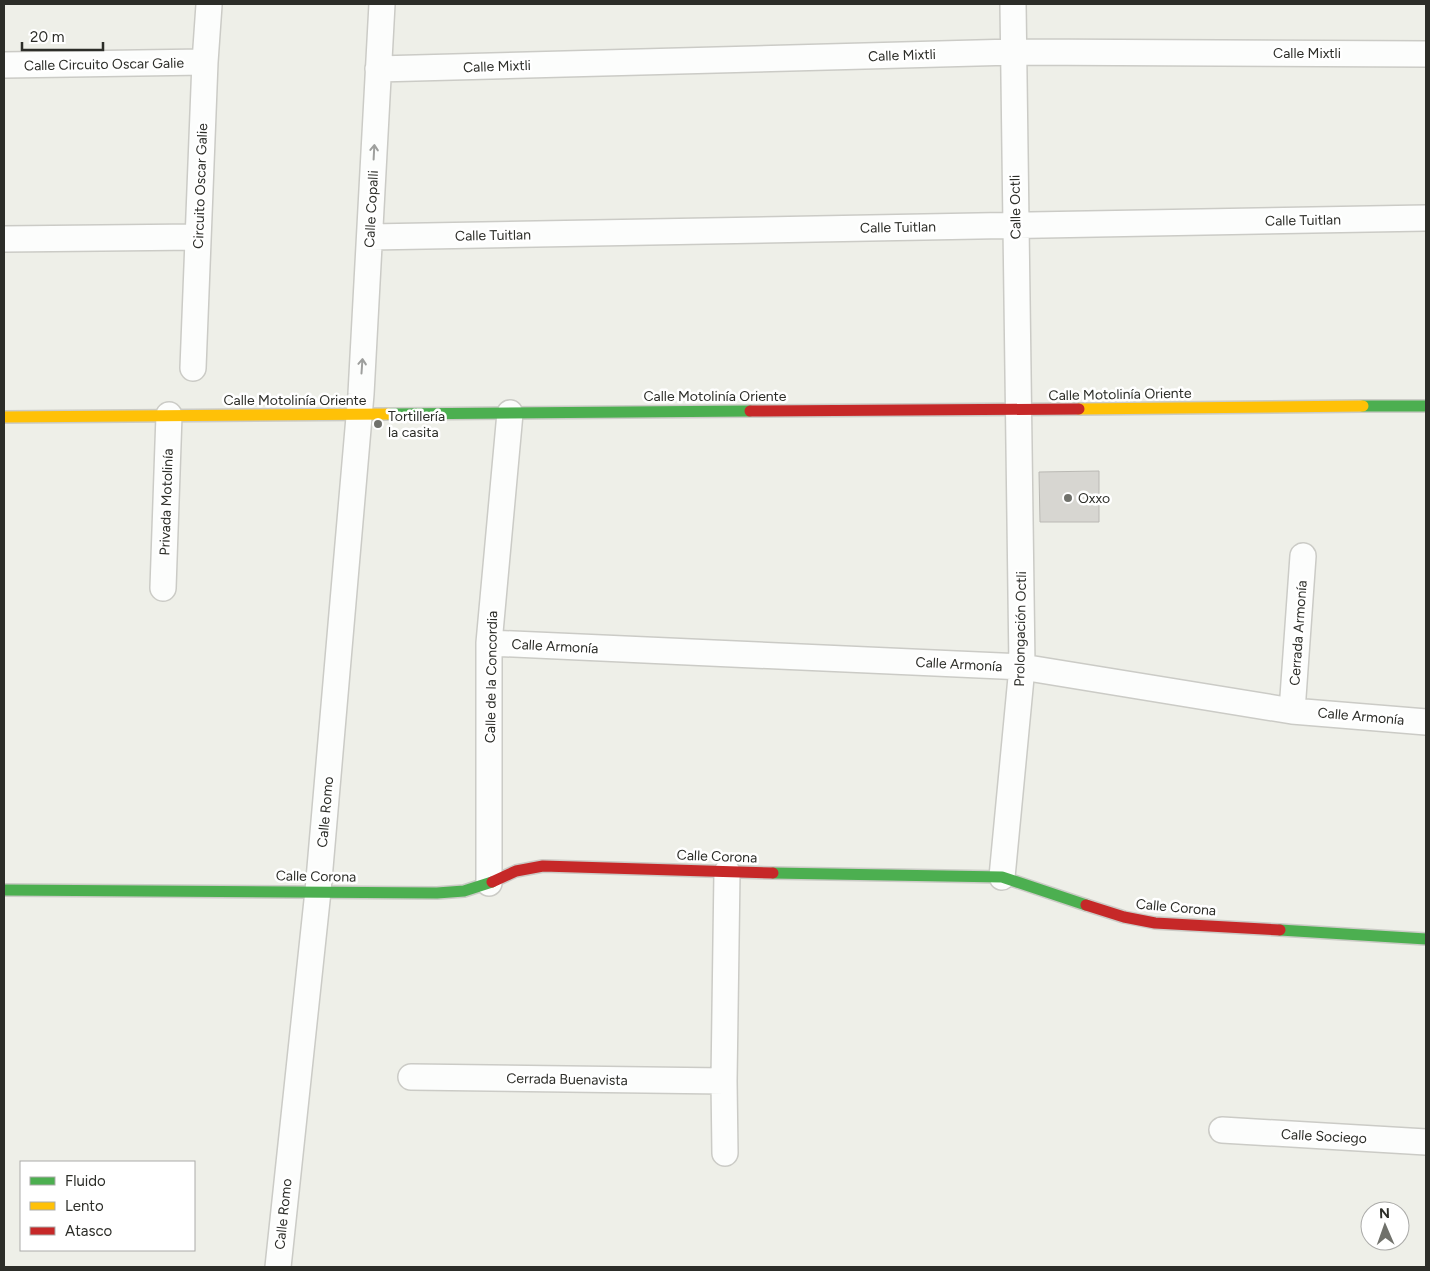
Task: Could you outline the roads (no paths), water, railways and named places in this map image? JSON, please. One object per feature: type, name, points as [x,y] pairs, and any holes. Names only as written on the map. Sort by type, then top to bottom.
[{"type":"street","name":"Calle Copalli","points":[[358,415],[370,237],[382,4]]},
{"type":"street","name":"Calle Octli","points":[[1013,4],[1019,410]]},
{"type":"street","name":"Circuito Oscar Galie","points":[[193,368],[209,5]]},
{"type":"street","name":"Calle Mixtli","points":[[378,69],[1014,52],[1426,54]]},
{"type":"street","name":"Calle Circuito Oscar Galie","points":[[4,65],[205,62]]},
{"type":"street","name":"Calle Tuitlan","points":[[370,237],[1426,218]]},
{"type":"street","points":[[4,239],[198,236]]},
{"type":"street","name":"Calle Motolinía Oriente","points":[[4,417],[1426,406]]},
{"type":"street","name":"Prolongación Octli","points":[[1002,878],[1022,667],[1019,410]]},
{"type":"street","name":"Calle de la Concordia","points":[[489,883],[489,643],[510,413]]},
{"type":"street","name":"Privada Motolinía","points":[[164,588],[169,415]]},
{"type":"street","name":"Calle Romo","points":[[278,1267],[318,891],[358,415]]},
{"type":"street","points":[[4,417],[4,424]]},
{"type":"street","name":"Cerrada Armonía","points":[[1292,711],[1303,556]]},
{"type":"street","name":"Calle Armonía","points":[[489,643],[1022,667],[1292,711],[1426,722]]},
{"type":"street","name":"Calle Corona","points":[[4,890],[437,893],[464,891],[489,883],[516,871],[543,866],[1002,878],[1124,917],[1156,923],[1426,939]]},
{"type":"street","points":[[725,1153],[724,1081],[727,872]]},
{"type":"street","name":"Cerrada Buenavista","points":[[410,1077],[724,1081]]},
{"type":"street","name":"Calle Sociego","points":[[1222,1130],[1426,1142]]},
{"type":"place","name":"Tortillería la casita","points":[[378,424]]},
{"type":"place","name":"Oxxo","points":[[1068,498]]}]
